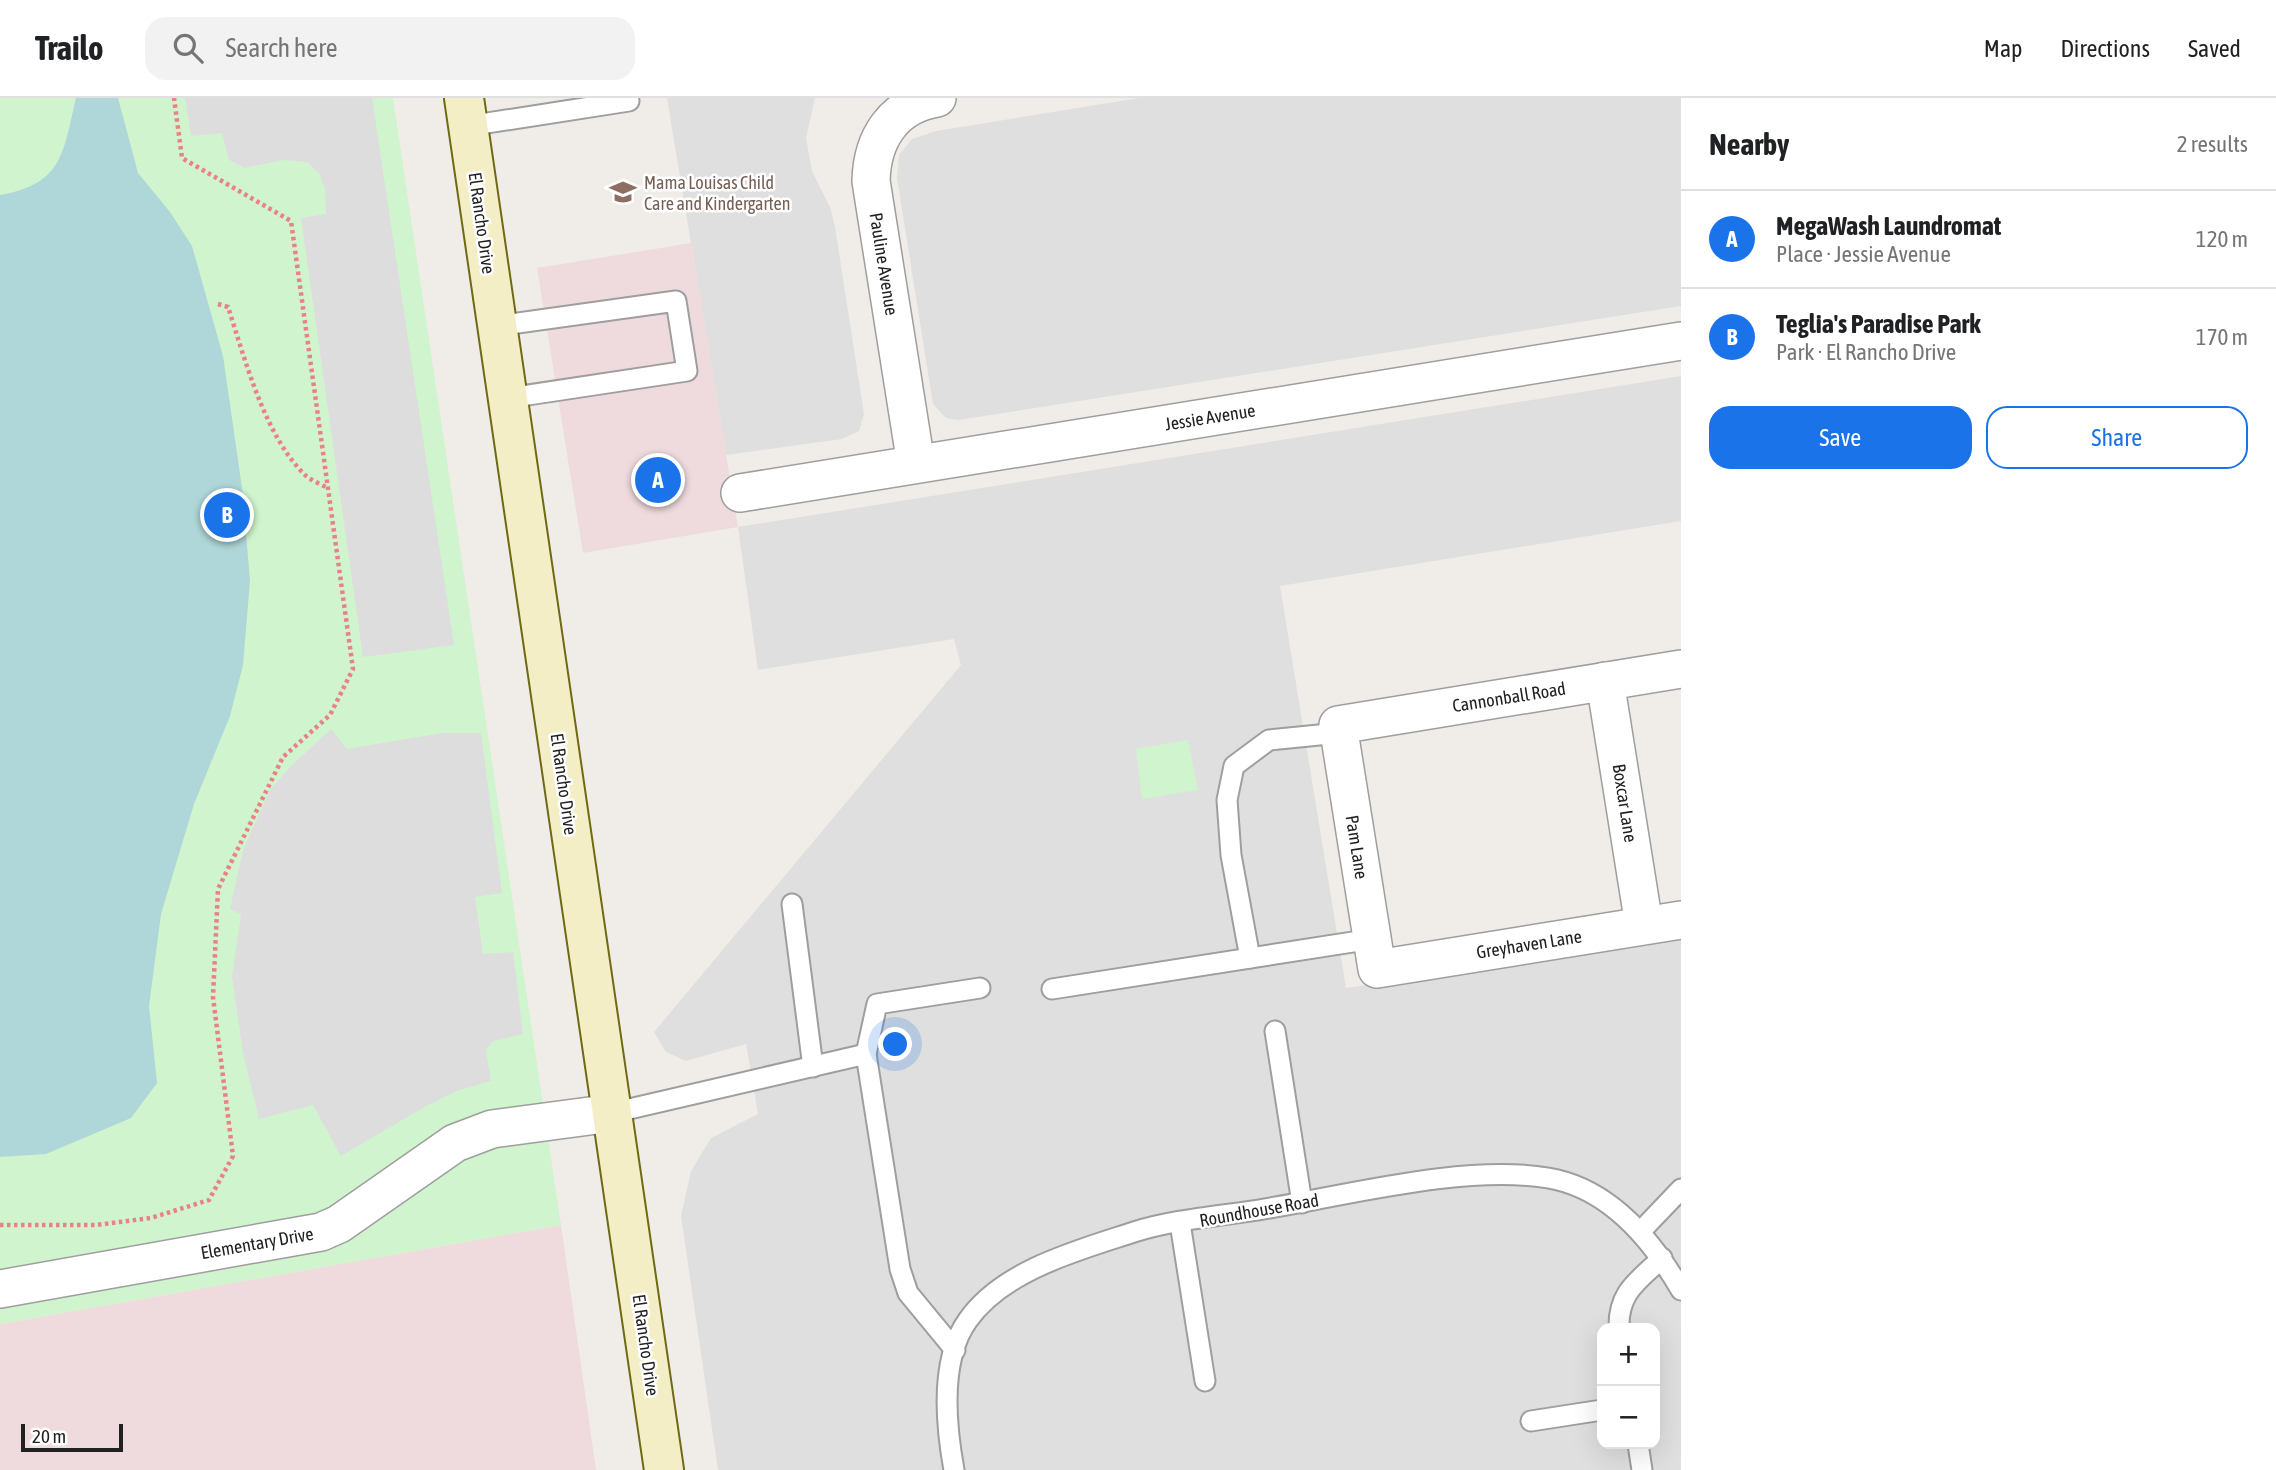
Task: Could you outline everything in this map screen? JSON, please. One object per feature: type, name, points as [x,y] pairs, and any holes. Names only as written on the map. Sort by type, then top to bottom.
[{"type":"main road","name":"El Rancho Drive","points":[[466,112],[664,1470]]},
{"type":"street","name":"Pauline Avenue","points":[[916,464],[871,181],[872,157],[882,132],[900,112],[923,100],[937,98]]},
{"type":"street","name":"Jessie Avenue","points":[[740,493],[1681,341]]},
{"type":"street","name":"Cannonball Road","points":[[1338,729],[1681,669]]},
{"type":"street","name":"Boxcar Lane","points":[[1605,681],[1644,925]]},
{"type":"street","name":"Pam Lane","points":[[1338,729],[1374,954]]},
{"type":"street","name":"Greyhaven Lane","points":[[1374,954],[1681,920]]},
{"type":"street","name":"Elementary Drive","points":[[0,1289],[321,1232],[339,1224],[455,1143],[492,1129],[612,1113]]},
{"type":"lane","points":[[466,112],[629,101]]},
{"type":"lane","points":[[497,326],[676,301],[687,371],[508,398]]},
{"type":"lane","points":[[1250,958],[1230,841],[1227,800],[1234,766],[1269,740],[1338,729]]},
{"type":"lane","points":[[792,904],[813,1067]]},
{"type":"lane","points":[[1052,989],[1250,958],[1374,954]]},
{"type":"lane","points":[[955,1350],[908,1293],[900,1269],[866,1054],[877,1004],[980,988]]},
{"type":"lane","points":[[1275,1031],[1302,1203]]},
{"type":"lane","points":[[612,1113],[866,1054]]},
{"type":"lane","name":"Roundhouse Road","points":[[954,1470],[946,1424],[955,1350],[967,1321],[1000,1289],[1039,1267],[1137,1231],[1473,1174],[1549,1178],[1610,1205],[1640,1231],[1662,1258],[1681,1290]]},
{"type":"lane","points":[[1640,1231],[1681,1189]]},
{"type":"lane","points":[[1180,1223],[1205,1381]]},
{"type":"lane","points":[[1619,1323],[1619,1310],[1626,1293],[1662,1258]]},
{"type":"lane","points":[[1531,1421],[1597,1411]]},
{"type":"lane","points":[[1638,1449],[1642,1470]]},
{"type":"path","points":[[0,1225],[96,1226],[151,1218],[209,1200],[233,1156],[213,997],[218,889],[283,757],[330,715],[354,669],[291,221],[182,158],[174,98]]},
{"type":"path","points":[[218,304],[228,307],[257,391],[282,443],[305,475],[328,488]]},
{"type":"shaded area","points":[[185,98],[372,98],[454,645],[363,657],[301,218],[326,214],[325,188],[319,173],[307,162],[283,160],[245,168],[229,160],[222,133],[191,136]]},
{"type":"shaded area","points":[[667,98],[815,98],[806,138],[812,171],[830,207],[835,227],[864,414],[859,431],[842,439],[726,455]]},
{"type":"shaded area","points":[[1139,98],[1681,98],[1681,306],[959,420],[946,418],[933,404],[897,178],[899,155],[912,139],[936,131]]},
{"type":"shaded area","points":[[691,243],[738,527],[583,553],[537,268]]},
{"type":"shaded area","points":[[1681,376],[1681,521],[1280,586],[1346,988],[1681,939],[1681,1470],[718,1470],[681,1216],[691,1171],[711,1138],[758,1114],[746,1044],[686,1061],[666,1052],[654,1032],[961,665],[954,639],[758,670],[738,527]]},
{"type":"shaded area","points":[[331,729],[347,749],[442,733],[481,733],[502,893],[475,897],[483,954],[513,952],[523,1034],[493,1041],[486,1050],[491,1081],[459,1090],[421,1109],[341,1156],[313,1105],[259,1119],[243,1053],[232,977],[241,915],[230,909],[243,850],[270,790],[290,767]]},
{"type":"shaded area","points":[[561,1225],[596,1470],[0,1470],[0,1324]]},
{"type":"green space","points":[[0,98],[393,98],[561,1225],[0,1324]]},
{"type":"green space","points":[[1188,740],[1198,790],[1142,799],[1136,749]]},
{"type":"water","points":[[76,98],[118,98],[138,173],[170,212],[192,246],[223,356],[242,488],[250,580],[243,665],[230,716],[194,804],[161,914],[149,1006],[157,1083],[131,1118],[46,1154],[0,1157],[0,195],[37,183],[57,163],[68,135]]},
{"type":"place","name":"Mama Louisas Child Care and Kindergarten","points":[[623,192]]},
{"type":"place","name":"MegaWash Laundromat","points":[[658,480]]},
{"type":"place","name":"Teglia's Paradise Park","points":[[227,515]]}]
